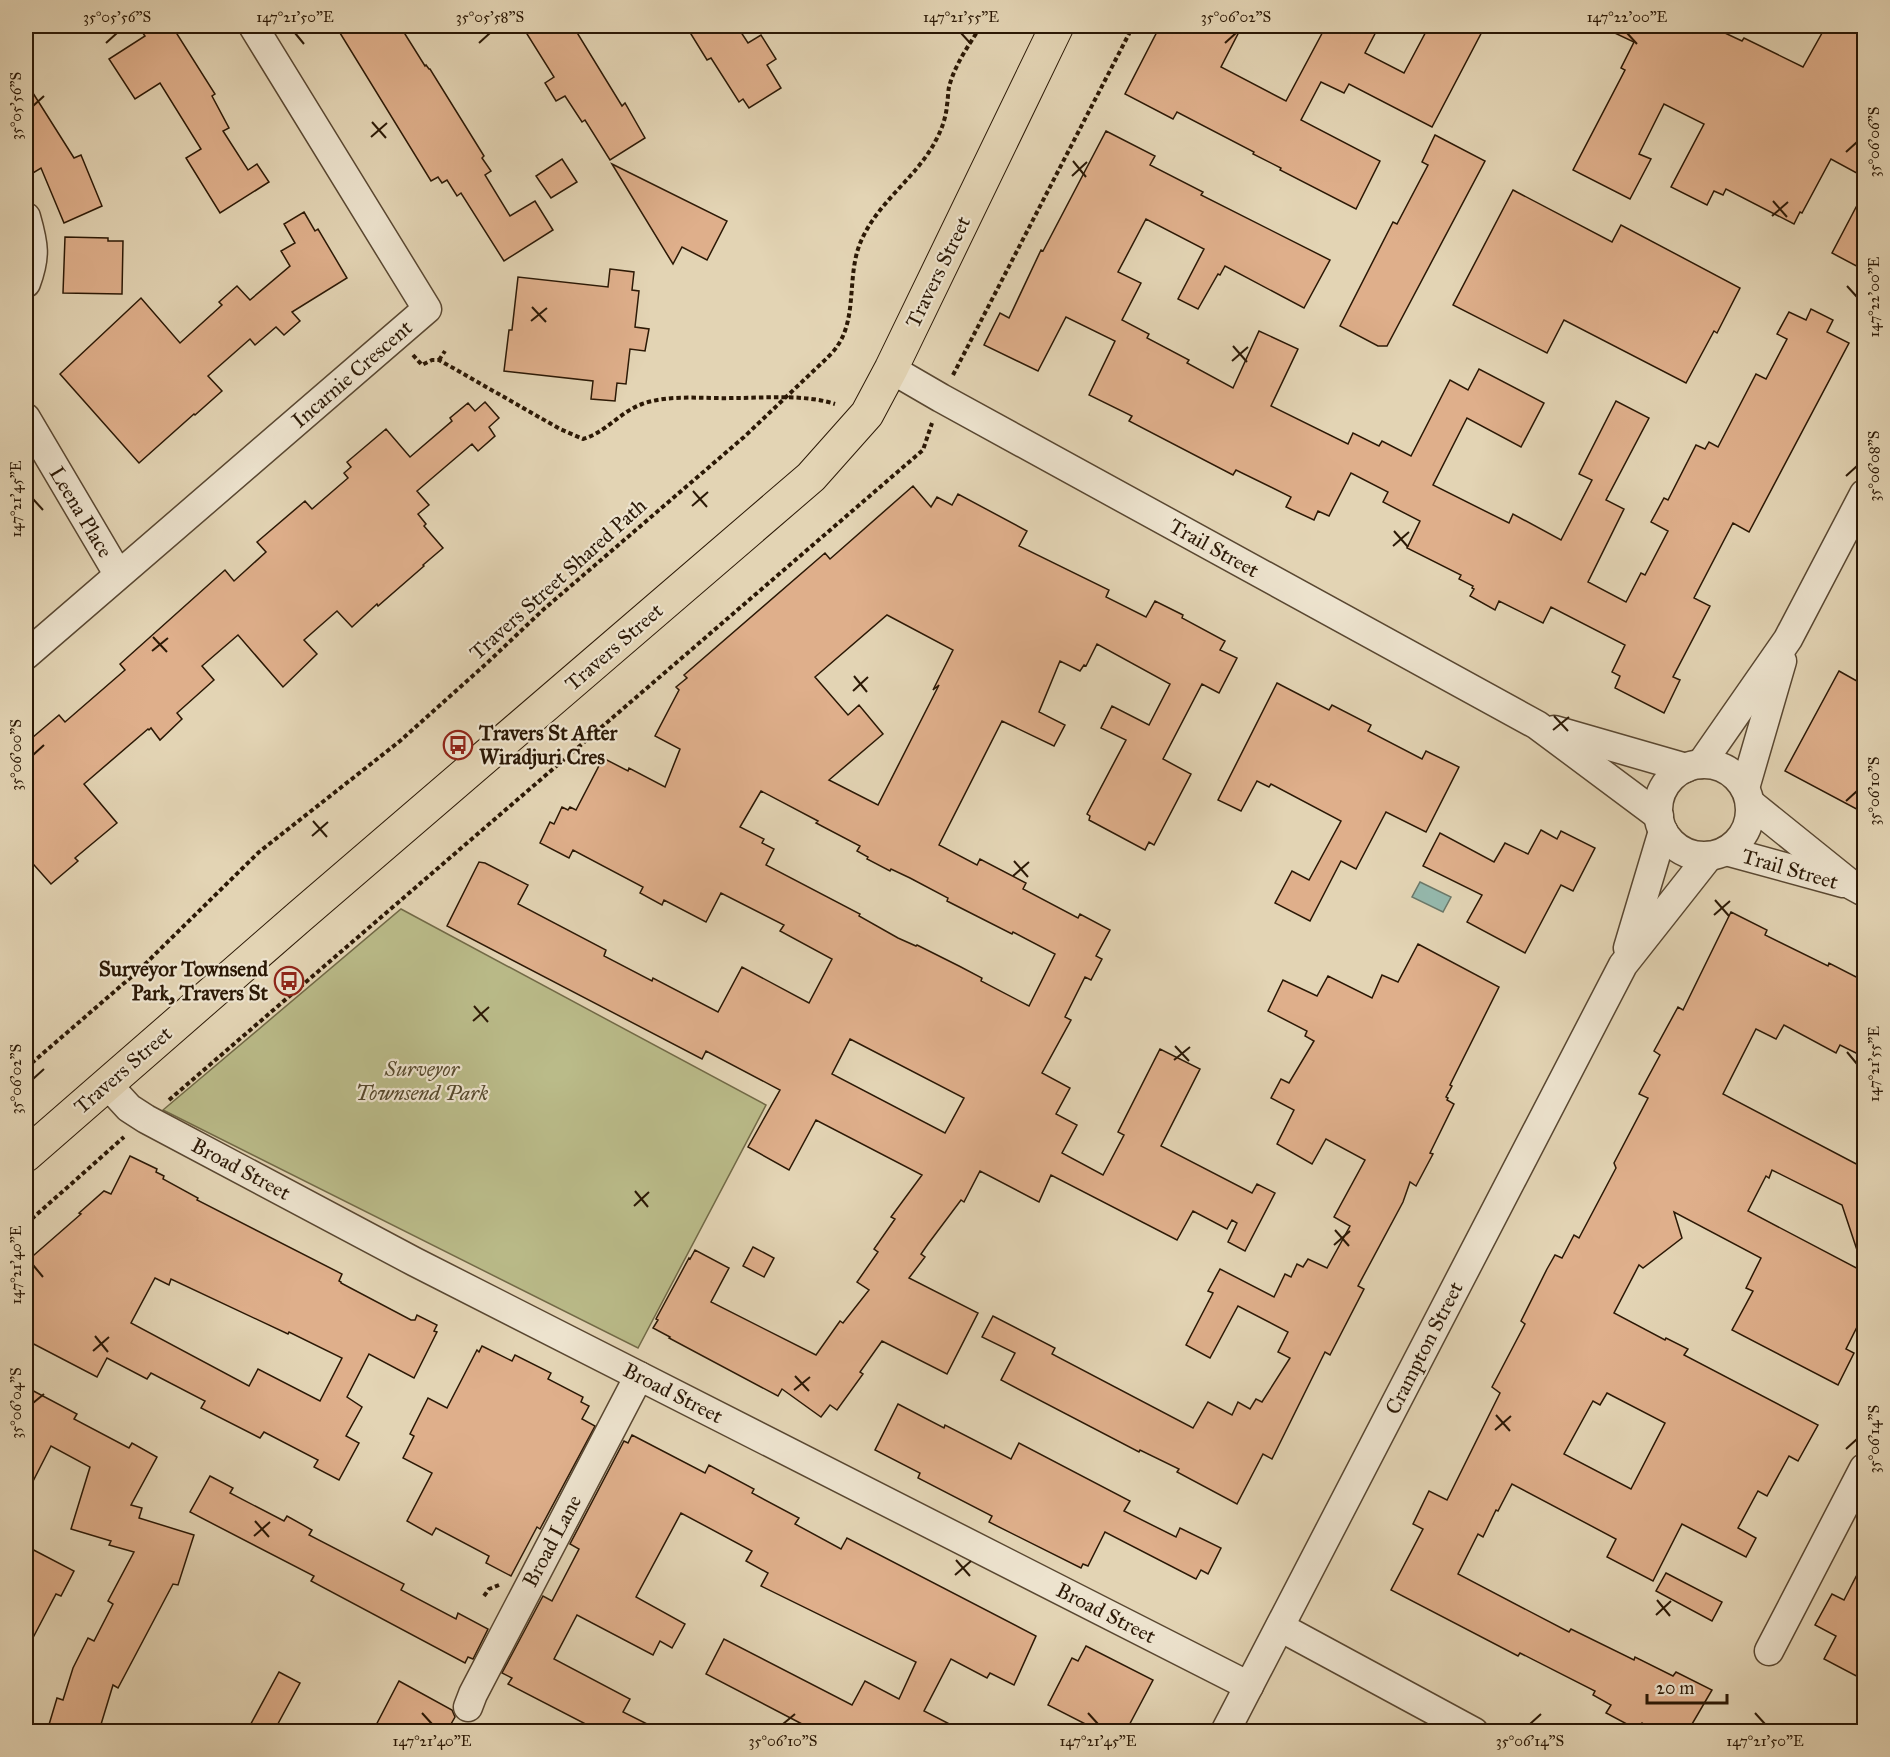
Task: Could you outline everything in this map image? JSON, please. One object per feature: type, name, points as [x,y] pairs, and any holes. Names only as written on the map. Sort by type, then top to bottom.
[{"type":"main road","name":"Travers Street","points":[[26,1155],[811,477],[846,441],[867,414],[891,369],[1057,26]]},
{"type":"street","name":"Incarnie Crescent","points":[[26,656],[118,574],[427,309],[253,26]]},
{"type":"street","points":[[26,217],[33,247],[32,265],[26,283]]},
{"type":"street","name":"Trail Street","points":[[891,369],[1538,725],[1661,824]]},
{"type":"street","name":"Leena Place","points":[[26,418],[118,574]]},
{"type":"street","points":[[1693,766],[1788,639],[1864,494]]},
{"type":"street","points":[[1747,795],[1788,639]]},
{"type":"street","name":"Trail Street","points":[[1538,725],[1693,766]]},
{"type":"street","points":[[1714,765],[1726,770],[1737,777],[1747,795],[1750,817],[1746,831],[1737,842],[1718,853],[1695,855],[1682,850],[1671,842],[1661,824],[1659,802],[1664,787],[1674,776],[1693,766],[1714,765]]},
{"type":"street","name":"Trail Street","points":[[1747,795],[1859,889]]},
{"type":"street","name":"Crampton Street","points":[[1225,1731],[1623,965],[1661,824]]},
{"type":"street","name":"Trail Street","points":[[1718,853],[1859,889]]},
{"type":"street","name":"Crampton Street","points":[[1623,965],[1718,853]]},
{"type":"street","name":"Broad Street","points":[[107,1084],[129,1107],[146,1119],[415,1262],[1249,1686]]},
{"type":"street","name":"Broad Lane","points":[[468,1707],[525,1592],[639,1376]]},
{"type":"street","points":[[1769,1651],[1864,1468]]},
{"type":"street","points":[[1280,1628],[1474,1731]]},
{"type":"path","name":"Travers Street Shared Path","points":[[26,1068],[138,972],[259,852],[400,741],[544,609],[744,437],[826,359],[838,345],[844,331],[851,305],[856,254],[862,237],[936,141],[945,118],[949,87],[960,60],[981,26]]},
{"type":"path","points":[[396,337],[422,365],[432,360],[439,360],[560,429],[583,439],[634,408],[651,401],[805,399],[830,403],[867,414]]},
{"type":"path","points":[[439,360],[445,351]]},
{"type":"path","points":[[26,1224],[132,1130]]},
{"type":"green space","name":"Surveyor Townsend Park","points":[[401,909],[766,1105],[638,1348],[163,1110]]},
{"type":"water","points":[[1420,882],[1451,897],[1443,912],[1412,897]]},
{"type":"building","points":[[138,26],[172,26],[215,94],[212,96],[229,128],[223,131],[248,170],[257,164],[269,182],[220,213],[186,158],[201,149],[160,83],[135,99],[109,59],[145,36]]},
{"type":"building","points":[[352,26],[400,26],[425,66],[430,69],[484,156],[482,158],[491,171],[485,175],[510,216],[535,201],[553,230],[504,261],[461,193],[457,196],[447,180],[442,183],[438,177],[431,181],[340,33]]},
{"type":"building","points":[[522,26],[573,26],[622,106],[625,103],[645,138],[610,160],[585,120],[582,122],[565,96],[556,101],[545,83],[554,77]]},
{"type":"building","points":[[686,26],[737,26],[748,43],[761,35],[776,59],[767,65],[781,88],[749,108],[743,99],[739,102],[711,58],[707,60]]},
{"type":"building","points":[[1160,26],[1242,26],[1221,67],[1286,101],[1326,26],[1379,26],[1365,53],[1404,73],[1429,26],[1485,26],[1432,127],[1349,84],[1344,93],[1321,82],[1301,120],[1380,161],[1356,209],[1280,170],[1281,168],[1253,154],[1254,152],[1177,112],[1173,119],[1125,94]]},
{"type":"building","points":[[1600,26],[1710,26],[1742,41],[1744,38],[1803,67],[1826,26],[1854,26],[1864,31],[1864,177],[1831,159],[1794,224],[1726,189],[1723,195],[1714,191],[1707,205],[1671,187],[1704,124],[1664,104],[1639,154],[1651,159],[1630,199],[1573,170],[1625,70],[1621,68],[1634,42]]},
{"type":"building","points":[[26,82],[74,158],[81,155],[102,206],[64,223],[41,168],[33,173],[26,161]]},
{"type":"building","points":[[1106,131],[1155,156],[1150,165],[1203,192],[1201,195],[1330,260],[1304,308],[1225,266],[1198,309],[1178,299],[1204,249],[1146,219],[1118,272],[1141,283],[1122,320],[1149,334],[1147,338],[1189,360],[1187,363],[1233,388],[1259,331],[1298,349],[1271,406],[1348,444],[1353,433],[1379,446],[1382,441],[1411,456],[1450,380],[1468,390],[1479,369],[1544,403],[1521,447],[1467,418],[1433,485],[1509,523],[1513,514],[1561,540],[1592,480],[1579,474],[1616,401],[1649,418],[1606,500],[1624,509],[1588,582],[1626,602],[1641,573],[1645,575],[1668,531],[1651,522],[1664,498],[1668,500],[1696,445],[1705,449],[1709,442],[1718,447],[1756,374],[1766,379],[1787,339],[1777,334],[1789,312],[1806,320],[1811,309],[1833,320],[1827,332],[1849,343],[1749,532],[1733,523],[1694,598],[1710,606],[1673,677],[1680,680],[1664,713],[1615,688],[1620,676],[1612,672],[1625,645],[1551,607],[1543,623],[1499,601],[1495,610],[1470,596],[1474,589],[1473,586],[1459,579],[1461,575],[1407,548],[1420,521],[1383,502],[1388,492],[1351,473],[1329,516],[1318,511],[1314,520],[1286,507],[1291,497],[1236,470],[1233,475],[1129,421],[1132,416],[1089,395],[1115,341],[1066,317],[1038,371],[984,345],[1000,313],[1009,318],[1041,250],[1043,251]]},
{"type":"building","points":[[1435,135],[1485,161],[1387,346],[1378,346],[1340,326],[1393,222],[1397,224],[1428,165],[1422,162]]},
{"type":"building","points":[[562,159],[577,182],[551,198],[536,176]]},
{"type":"building","points":[[612,164],[727,221],[707,260],[682,247],[673,264]]},
{"type":"building","points":[[1513,190],[1612,242],[1621,225],[1740,288],[1717,333],[1714,331],[1686,383],[1564,320],[1547,353],[1453,305]]},
{"type":"building","points":[[1864,192],[1864,270],[1832,253]]},
{"type":"building","points":[[304,212],[315,231],[318,229],[347,278],[292,312],[300,321],[284,335],[276,327],[255,345],[250,339],[208,376],[222,391],[139,463],[60,374],[141,298],[180,343],[222,305],[219,302],[237,286],[250,300],[290,266],[281,251],[295,243],[284,224]]},
{"type":"building","points":[[65,237],[108,238],[108,241],[123,241],[122,294],[63,293]]},
{"type":"building","points":[[610,269],[634,272],[632,290],[639,291],[635,327],[649,329],[645,351],[630,349],[626,384],[617,383],[615,401],[591,399],[593,381],[504,371],[509,330],[512,330],[518,277],[608,287]]},
{"type":"building","points":[[485,402],[499,418],[489,427],[495,436],[478,451],[472,444],[417,491],[429,505],[418,514],[426,524],[424,526],[443,548],[352,627],[337,611],[304,640],[317,654],[283,687],[238,635],[202,666],[214,680],[177,713],[182,719],[160,740],[151,728],[148,729],[84,784],[117,823],[75,858],[78,861],[51,884],[26,856],[26,743],[59,715],[65,722],[125,670],[120,664],[225,570],[234,581],[266,552],[257,542],[305,501],[312,509],[348,478],[344,473],[351,467],[347,462],[386,429],[410,457],[452,421],[450,418],[468,403],[475,411]]},
{"type":"building","points":[[913,486],[931,507],[937,497],[952,505],[958,494],[1027,531],[1019,546],[1109,590],[1106,597],[1146,617],[1155,601],[1183,615],[1182,618],[1225,641],[1220,650],[1237,658],[1219,693],[1202,684],[1163,759],[1191,774],[1154,845],[1149,842],[1145,850],[1089,820],[1090,816],[1087,814],[1126,740],[1101,728],[1112,706],[1149,725],[1170,684],[1097,644],[1086,666],[1084,665],[1080,671],[1060,661],[1039,712],[1065,725],[1054,746],[1002,721],[939,845],[977,865],[980,859],[1026,883],[1023,889],[1078,918],[1080,914],[1110,930],[1096,956],[1102,959],[1091,980],[1085,977],[1065,1017],[1071,1020],[1042,1073],[1070,1088],[1056,1114],[1077,1125],[1062,1153],[1103,1175],[1124,1135],[1118,1132],[1160,1049],[1200,1069],[1161,1146],[1252,1193],[1257,1184],[1275,1193],[1245,1251],[1228,1242],[1237,1223],[1232,1220],[1227,1229],[1193,1211],[1177,1240],[1051,1175],[1039,1202],[980,1171],[964,1202],[961,1200],[928,1244],[921,1254],[925,1257],[909,1278],[978,1313],[947,1374],[882,1341],[860,1372],[863,1374],[837,1410],[830,1405],[821,1417],[782,1389],[778,1396],[669,1338],[653,1328],[658,1320],[656,1319],[695,1250],[729,1268],[711,1302],[816,1355],[840,1321],[843,1323],[869,1290],[857,1282],[878,1252],[874,1249],[895,1219],[891,1217],[922,1175],[816,1120],[789,1170],[748,1147],[780,1090],[706,1051],[702,1059],[447,926],[479,862],[485,863],[528,885],[518,904],[606,950],[604,956],[652,981],[653,978],[718,1012],[742,967],[809,1003],[832,959],[780,931],[784,925],[721,893],[706,922],[664,900],[662,905],[640,893],[643,887],[573,850],[569,858],[540,843],[550,822],[554,824],[562,807],[576,810],[603,758],[628,771],[629,768],[665,787],[680,749],[655,736],[679,690],[676,687],[687,678],[684,675],[825,553],[830,559]],"holes":[[[887,615],[953,650],[933,690],[939,685],[878,805],[829,780],[883,734],[859,705],[848,715],[815,677]],[[761,791],[860,846],[857,851],[868,857],[867,859],[910,878],[948,898],[947,901],[1055,954],[1029,1006],[981,981],[982,978],[917,945],[898,938],[859,916],[860,914],[766,865],[774,849],[762,843],[764,839],[740,827]],[[850,1039],[964,1098],[945,1133],[832,1074]]]},
{"type":"building","points":[[1839,671],[1864,685],[1864,813],[1785,771]]},
{"type":"building","points":[[1277,683],[1329,710],[1332,705],[1371,725],[1368,731],[1422,759],[1426,751],[1459,767],[1426,832],[1386,812],[1356,869],[1341,861],[1310,921],[1275,903],[1292,871],[1309,880],[1341,821],[1271,784],[1269,787],[1257,781],[1241,811],[1218,800]]},
{"type":"building","points":[[1541,830],[1557,839],[1561,831],[1595,848],[1573,891],[1561,885],[1525,953],[1467,922],[1482,895],[1423,866],[1440,833],[1494,862],[1505,843],[1528,854]]},
{"type":"building","points":[[1731,912],[1767,930],[1765,935],[1864,981],[1864,1057],[1840,1045],[1836,1053],[1784,1025],[1776,1039],[1756,1029],[1723,1094],[1864,1168],[1864,1261],[1861,1262],[1842,1205],[1772,1170],[1769,1178],[1766,1176],[1748,1211],[1864,1272],[1864,1313],[1846,1349],[1854,1353],[1838,1385],[1732,1330],[1753,1291],[1746,1288],[1761,1258],[1674,1212],[1682,1238],[1643,1268],[1639,1265],[1614,1313],[1665,1340],[1666,1338],[1688,1349],[1684,1355],[1818,1425],[1798,1461],[1789,1456],[1767,1496],[1758,1491],[1738,1528],[1756,1538],[1746,1557],[1682,1524],[1653,1581],[1607,1557],[1616,1539],[1512,1484],[1483,1537],[1478,1534],[1458,1574],[1569,1632],[1571,1629],[1634,1660],[1635,1657],[1673,1676],[1676,1672],[1712,1690],[1688,1731],[1655,1731],[1642,1723],[1638,1730],[1606,1713],[1611,1705],[1593,1695],[1595,1691],[1520,1653],[1518,1656],[1391,1590],[1423,1529],[1413,1524],[1429,1491],[1447,1500],[1500,1393],[1492,1387],[1525,1324],[1521,1321],[1547,1269],[1555,1255],[1562,1258],[1574,1235],[1579,1238],[1616,1168],[1614,1163],[1648,1098],[1639,1094],[1660,1055],[1654,1051],[1678,1007],[1683,1010]],"holes":[[[1607,1393],[1665,1423],[1631,1489],[1564,1454],[1593,1401],[1600,1405]]]},
{"type":"building","points":[[1418,944],[1499,987],[1450,1085],[1452,1086],[1446,1097],[1454,1104],[1430,1153],[1433,1154],[1416,1186],[1410,1182],[1403,1202],[1358,1286],[1364,1289],[1330,1355],[1325,1352],[1272,1459],[1263,1454],[1237,1504],[1177,1472],[1179,1469],[1140,1450],[1139,1452],[1001,1380],[1015,1353],[982,1337],[993,1316],[1055,1348],[1052,1354],[1193,1428],[1208,1402],[1232,1415],[1238,1402],[1250,1409],[1256,1399],[1262,1402],[1290,1358],[1278,1352],[1288,1332],[1238,1306],[1210,1358],[1186,1345],[1213,1293],[1208,1291],[1220,1269],[1274,1297],[1285,1274],[1291,1277],[1297,1264],[1303,1267],[1308,1259],[1327,1268],[1350,1226],[1334,1217],[1365,1160],[1326,1139],[1312,1164],[1277,1144],[1294,1110],[1271,1098],[1281,1079],[1289,1083],[1314,1041],[1305,1036],[1307,1031],[1268,1011],[1283,980],[1317,996],[1328,976],[1372,998],[1382,975],[1398,982]]},
{"type":"building","points":[[130,1156],[157,1169],[156,1172],[164,1176],[163,1179],[198,1198],[197,1200],[342,1274],[339,1281],[341,1283],[411,1320],[415,1320],[417,1315],[437,1325],[434,1331],[437,1332],[414,1378],[369,1354],[347,1397],[362,1407],[346,1436],[359,1443],[339,1480],[314,1467],[318,1460],[264,1432],[260,1438],[201,1408],[205,1401],[151,1373],[147,1379],[107,1358],[97,1377],[26,1340],[26,1262],[104,1191],[111,1194]],"holes":[[[155,1278],[169,1285],[171,1279],[342,1358],[320,1401],[258,1369],[249,1386],[131,1323]]]},
{"type":"building","points":[[753,1247],[774,1258],[764,1277],[743,1266]]},
{"type":"building","points":[[482,1346],[512,1361],[515,1355],[551,1373],[548,1379],[583,1397],[581,1402],[589,1406],[582,1419],[595,1426],[540,1529],[537,1527],[511,1576],[486,1563],[489,1556],[436,1528],[432,1535],[407,1521],[432,1473],[403,1458],[414,1436],[410,1434],[428,1398],[447,1408],[477,1350],[479,1352]]},
{"type":"building","points":[[26,1387],[77,1414],[74,1419],[129,1448],[132,1443],[157,1457],[131,1505],[142,1508],[139,1518],[194,1535],[178,1585],[173,1584],[118,1688],[113,1685],[99,1731],[59,1731],[48,1728],[57,1698],[63,1700],[73,1668],[88,1638],[94,1641],[113,1604],[108,1601],[134,1552],[109,1545],[111,1541],[71,1529],[90,1467],[51,1446],[26,1495]]},
{"type":"building","points":[[898,1404],[1011,1459],[1019,1443],[1130,1501],[1124,1511],[1176,1537],[1180,1528],[1221,1548],[1208,1574],[1201,1570],[1196,1579],[1105,1532],[1088,1566],[1083,1564],[1081,1568],[989,1522],[992,1516],[918,1478],[920,1473],[875,1450]]},
{"type":"building","points":[[632,1435],[705,1473],[709,1465],[754,1489],[752,1493],[799,1518],[795,1524],[841,1549],[847,1538],[1036,1636],[1014,1685],[990,1673],[987,1678],[951,1659],[924,1711],[963,1731],[817,1731],[802,1724],[706,1674],[724,1639],[852,1705],[865,1681],[899,1699],[916,1662],[761,1586],[768,1573],[746,1561],[752,1551],[681,1513],[636,1597],[685,1624],[672,1648],[660,1641],[653,1655],[577,1615],[554,1659],[630,1699],[623,1712],[661,1731],[599,1731],[508,1684],[512,1678],[502,1673],[543,1596],[552,1601],[579,1549],[570,1544],[624,1441],[628,1443]]},
{"type":"building","points":[[210,1476],[233,1488],[230,1493],[284,1521],[287,1516],[312,1530],[309,1535],[404,1584],[401,1590],[456,1619],[458,1613],[488,1629],[473,1659],[468,1657],[465,1663],[311,1581],[314,1576],[190,1512]]},
{"type":"building","points":[[26,1546],[74,1571],[61,1596],[56,1594],[26,1651]]},
{"type":"building","points":[[1864,1561],[1864,1680],[1824,1659],[1836,1636],[1815,1625],[1832,1594],[1844,1600]]},
{"type":"building","points":[[1666,1573],[1722,1602],[1712,1621],[1656,1591]]},
{"type":"building","points":[[1086,1646],[1153,1680],[1126,1731],[1099,1731],[1048,1705],[1072,1658],[1078,1661]]},
{"type":"building","points":[[279,1672],[300,1683],[274,1731],[247,1731]]},
{"type":"building","points":[[399,1681],[452,1710],[455,1717],[447,1731],[373,1731]]},
{"type":"place","name":"Travers St After Wiradjuri Cres","points":[[458,745]]},
{"type":"place","name":"Surveyor Townsend Park, Travers St","points":[[289,981]]}]
